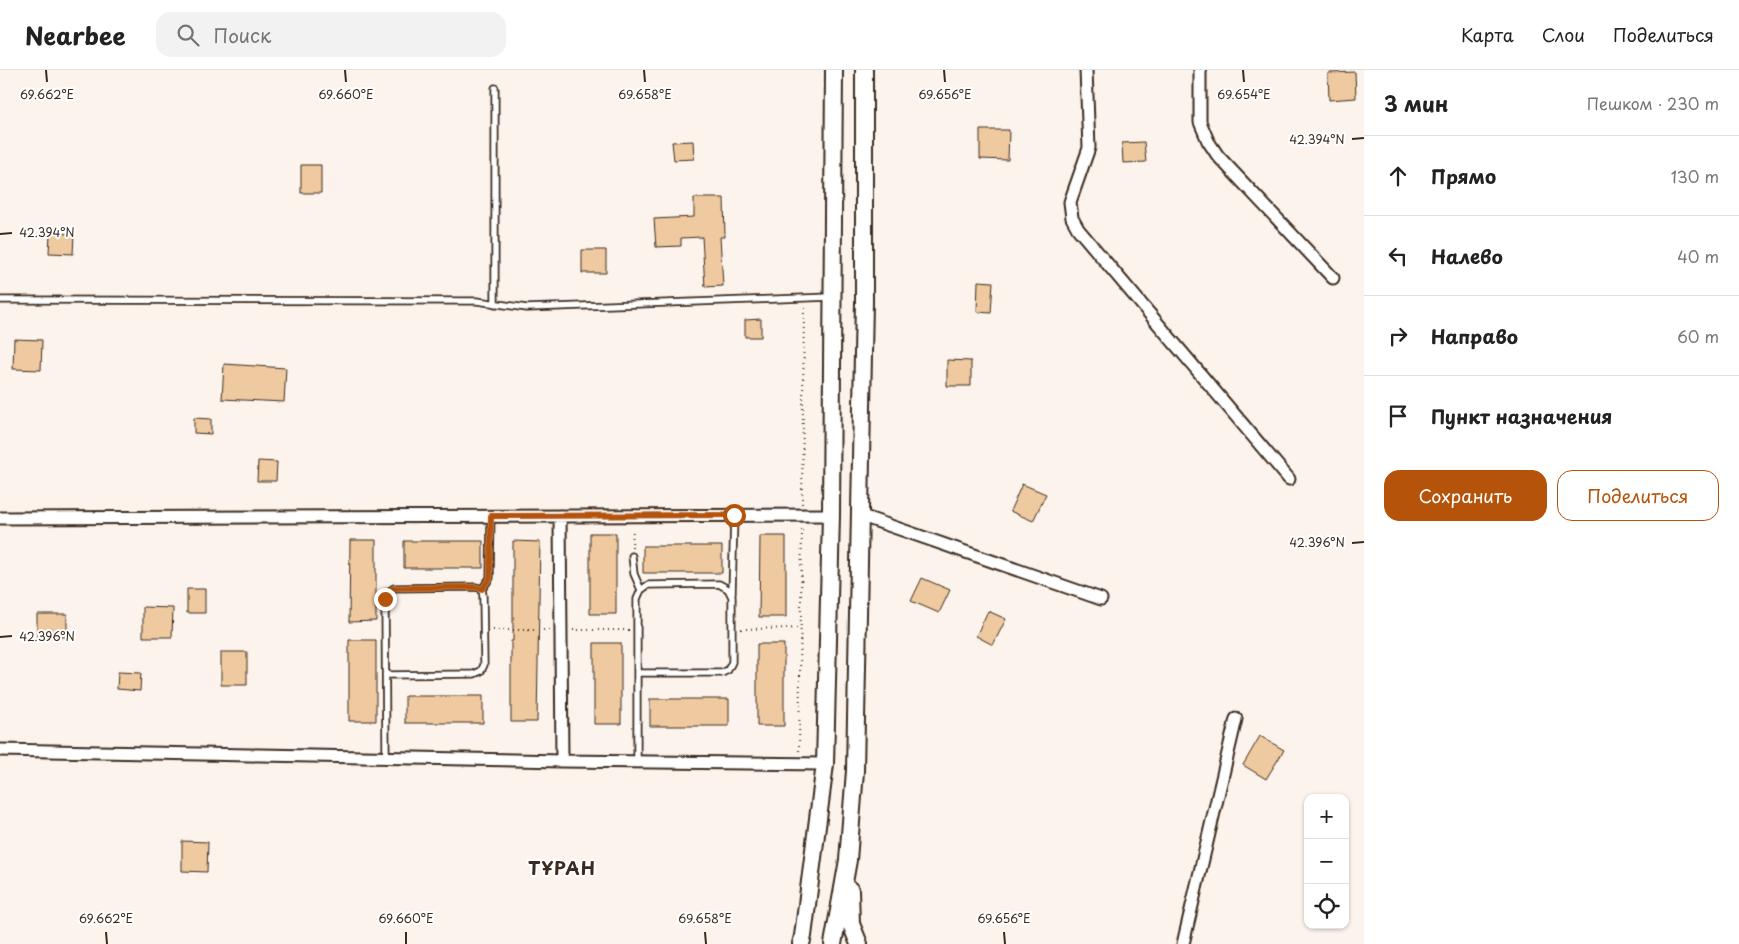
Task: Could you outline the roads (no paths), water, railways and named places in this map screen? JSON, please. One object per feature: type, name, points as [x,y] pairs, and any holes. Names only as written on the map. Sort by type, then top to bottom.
[{"type":"street","points":[[800,944],[803,936],[825,764],[831,515],[834,70]]},
{"type":"street","points":[[833,944],[848,860],[855,771],[864,293],[864,70]]},
{"type":"street","points":[[1086,70],[1089,148],[1070,202],[1072,218],[1078,229],[1289,479]]},
{"type":"street","points":[[1200,70],[1200,122],[1208,142],[1218,156],[1333,278]]},
{"type":"street","points":[[0,518],[831,515]]},
{"type":"street","points":[[860,515],[1101,599]]},
{"type":"street","points":[[560,516],[562,761]]},
{"type":"street","points":[[1183,944],[1236,718]]},
{"type":"street","points":[[0,750],[637,763],[825,764]]},
{"type":"street","points":[[848,860],[851,924],[859,944]]},
{"type":"lane","points":[[495,88],[495,304]]},
{"type":"lane","points":[[0,300],[477,301],[526,308],[832,297]]},
{"type":"lane","points":[[637,673],[722,673],[728,670],[732,662],[734,515]]},
{"type":"lane","points":[[386,675],[474,674],[481,671],[484,665],[482,589],[490,578],[491,516]]},
{"type":"lane","points":[[632,556],[634,574],[641,590]]},
{"type":"lane","points":[[637,763],[637,599],[641,590],[648,586],[719,584],[728,589],[732,596]]},
{"type":"lane","points":[[386,758],[385,599],[388,592],[394,588],[476,587],[482,589]]},
{"type":"district","name":"ТҰРАН","points":[[562,867]]}]
